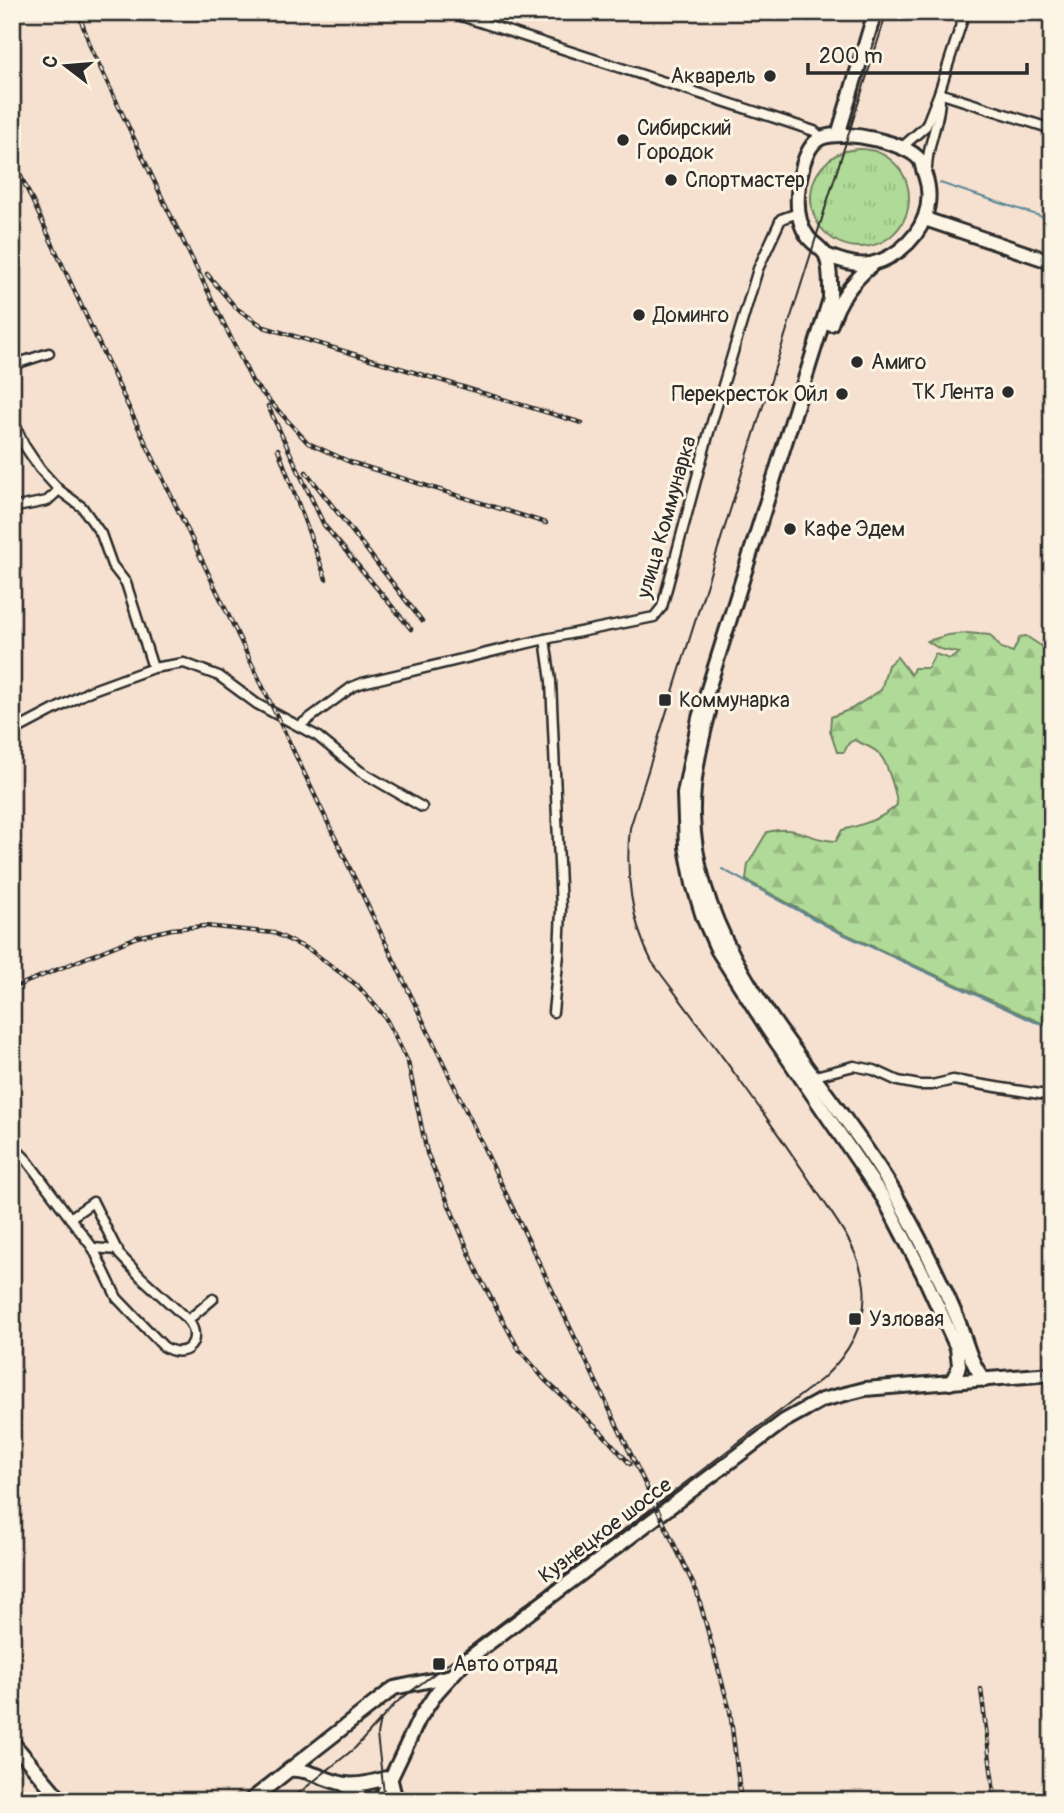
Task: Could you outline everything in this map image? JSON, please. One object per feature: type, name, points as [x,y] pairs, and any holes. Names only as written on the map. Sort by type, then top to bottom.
[{"type":"main road","points":[[838,135],[875,12]]},
{"type":"main road","points":[[872,265],[848,264],[826,255],[810,241],[802,229],[798,214],[803,164],[810,148],[821,137],[838,135],[870,139],[901,148],[920,160],[927,182],[925,219],[912,240],[894,254],[872,265],[847,289],[838,303],[715,688],[702,743],[694,792],[693,818],[699,866],[713,913],[738,964],[887,1180],[935,1267],[964,1335],[974,1367],[985,1380]]},
{"type":"main road","points":[[925,219],[1052,262]]},
{"type":"main road","points":[[826,255],[831,284],[825,317],[710,679],[693,743],[684,794],[686,846],[700,908],[727,968],[878,1191],[922,1272],[957,1349],[959,1365],[950,1383]]},
{"type":"main road","name":"Кузнецкое шоссе","points":[[380,1801],[419,1719],[437,1692],[465,1661],[784,1421],[822,1400],[842,1394],[878,1388],[1052,1374]]},
{"type":"main road","points":[[250,1801],[394,1688],[451,1676]]},
{"type":"main road","points":[[12,1742],[62,1801]]},
{"type":"main road","points":[[289,1770],[314,1773],[345,1784],[368,1801]]},
{"type":"main road","points":[[345,1784],[390,1777],[396,1801]]},
{"type":"street","points":[[449,12],[792,123],[814,131],[821,137]]},
{"type":"street","points":[[901,148],[926,126],[940,93],[965,12]]},
{"type":"street","points":[[940,93],[1052,129]]},
{"type":"street","points":[[927,182],[927,154],[940,106],[940,93]]},
{"type":"street","name":"улица Коммунарка","points":[[299,726],[352,687],[362,683],[545,639],[654,617],[662,607],[709,432],[758,269],[781,219],[798,214]]},
{"type":"street","points":[[12,365],[49,353]]},
{"type":"street","points":[[12,418],[24,445],[49,481],[82,507],[102,534],[112,565],[126,583],[153,668]]},
{"type":"street","points":[[12,508],[47,501],[59,490]]},
{"type":"street","points":[[545,639],[551,681],[561,909],[553,1012]]},
{"type":"street","points":[[12,732],[90,691],[153,668],[184,663],[219,676],[257,704],[331,746],[360,771],[422,807]]},
{"type":"street","points":[[815,1076],[854,1066],[919,1085],[953,1080],[1052,1097]]},
{"type":"street","points":[[12,1151],[19,1152],[26,1158],[70,1218],[93,1248],[117,1298],[171,1352],[180,1353],[187,1350],[194,1337],[194,1329],[141,1277],[118,1250],[93,1202],[70,1218]]},
{"type":"street","points":[[93,1248],[118,1250]]},
{"type":"street","points":[[188,1321],[214,1299]]},
{"type":"green space","points":[[860,149],[879,153],[895,163],[905,179],[909,198],[905,217],[895,233],[879,243],[860,247],[841,243],[825,233],[815,217],[811,198],[815,179],[825,163],[841,153]]},
{"type":"green space","points":[[967,633],[990,635],[1001,648],[1013,652],[1020,637],[1026,636],[1052,653],[1052,1025],[1039,1022],[837,930],[746,880],[748,864],[767,832],[795,831],[836,841],[842,830],[878,818],[897,805],[892,781],[880,755],[854,740],[844,752],[837,752],[830,731],[831,717],[851,709],[881,690],[888,665],[897,657],[911,675],[914,668],[928,668],[935,654],[950,659],[959,653],[940,649],[927,641]]},
{"type":"waterway","points":[[940,183],[1052,220]]},
{"type":"waterway","points":[[722,869],[836,931],[1035,1022],[1052,1026]]},
{"type":"tram line","points":[[289,1801],[355,1748],[397,1702],[822,1379],[848,1349],[859,1325],[863,1312],[864,1286],[862,1272],[852,1246],[755,1101],[652,962],[634,914],[628,862],[630,828],[887,12]]},
{"type":"tram line","points":[[380,1719],[377,1735],[385,1801]]},
{"type":"railway","points":[[78,12],[91,48],[253,383],[308,443],[350,462],[546,523]]},
{"type":"railway","points":[[12,157],[129,408],[697,1592],[730,1711],[741,1801]]},
{"type":"railway","points":[[207,274],[236,308],[264,327],[582,423]]},
{"type":"railway","points":[[268,406],[324,525],[411,629]]},
{"type":"railway","points":[[278,449],[326,579]]},
{"type":"railway","points":[[306,472],[422,621]]},
{"type":"railway","points":[[12,988],[137,937],[172,929],[205,926],[274,933],[310,950],[358,986],[385,1017],[408,1062],[427,1153],[479,1276],[518,1348],[545,1380],[602,1433],[630,1464]]},
{"type":"railway","points":[[981,1689],[995,1801]]},
{"type":"place","name":"Акварель","points":[[770,76]]},
{"type":"place","name":"Сибирский Городок","points":[[623,140]]},
{"type":"place","name":"Спортмастер","points":[[671,180]]},
{"type":"place","name":"Доминго","points":[[639,315]]},
{"type":"place","name":"Амиго","points":[[857,362]]},
{"type":"place","name":"ТК Лента","points":[[1008,392]]},
{"type":"place","name":"Перекресток Ойл","points":[[842,394]]},
{"type":"place","name":"Кафе Эдем","points":[[790,529]]},
{"type":"place","name":"Коммунарка","points":[[665,700]]},
{"type":"place","name":"Узловая","points":[[855,1319]]},
{"type":"place","name":"Авто отряд","points":[[439,1664]]}]
